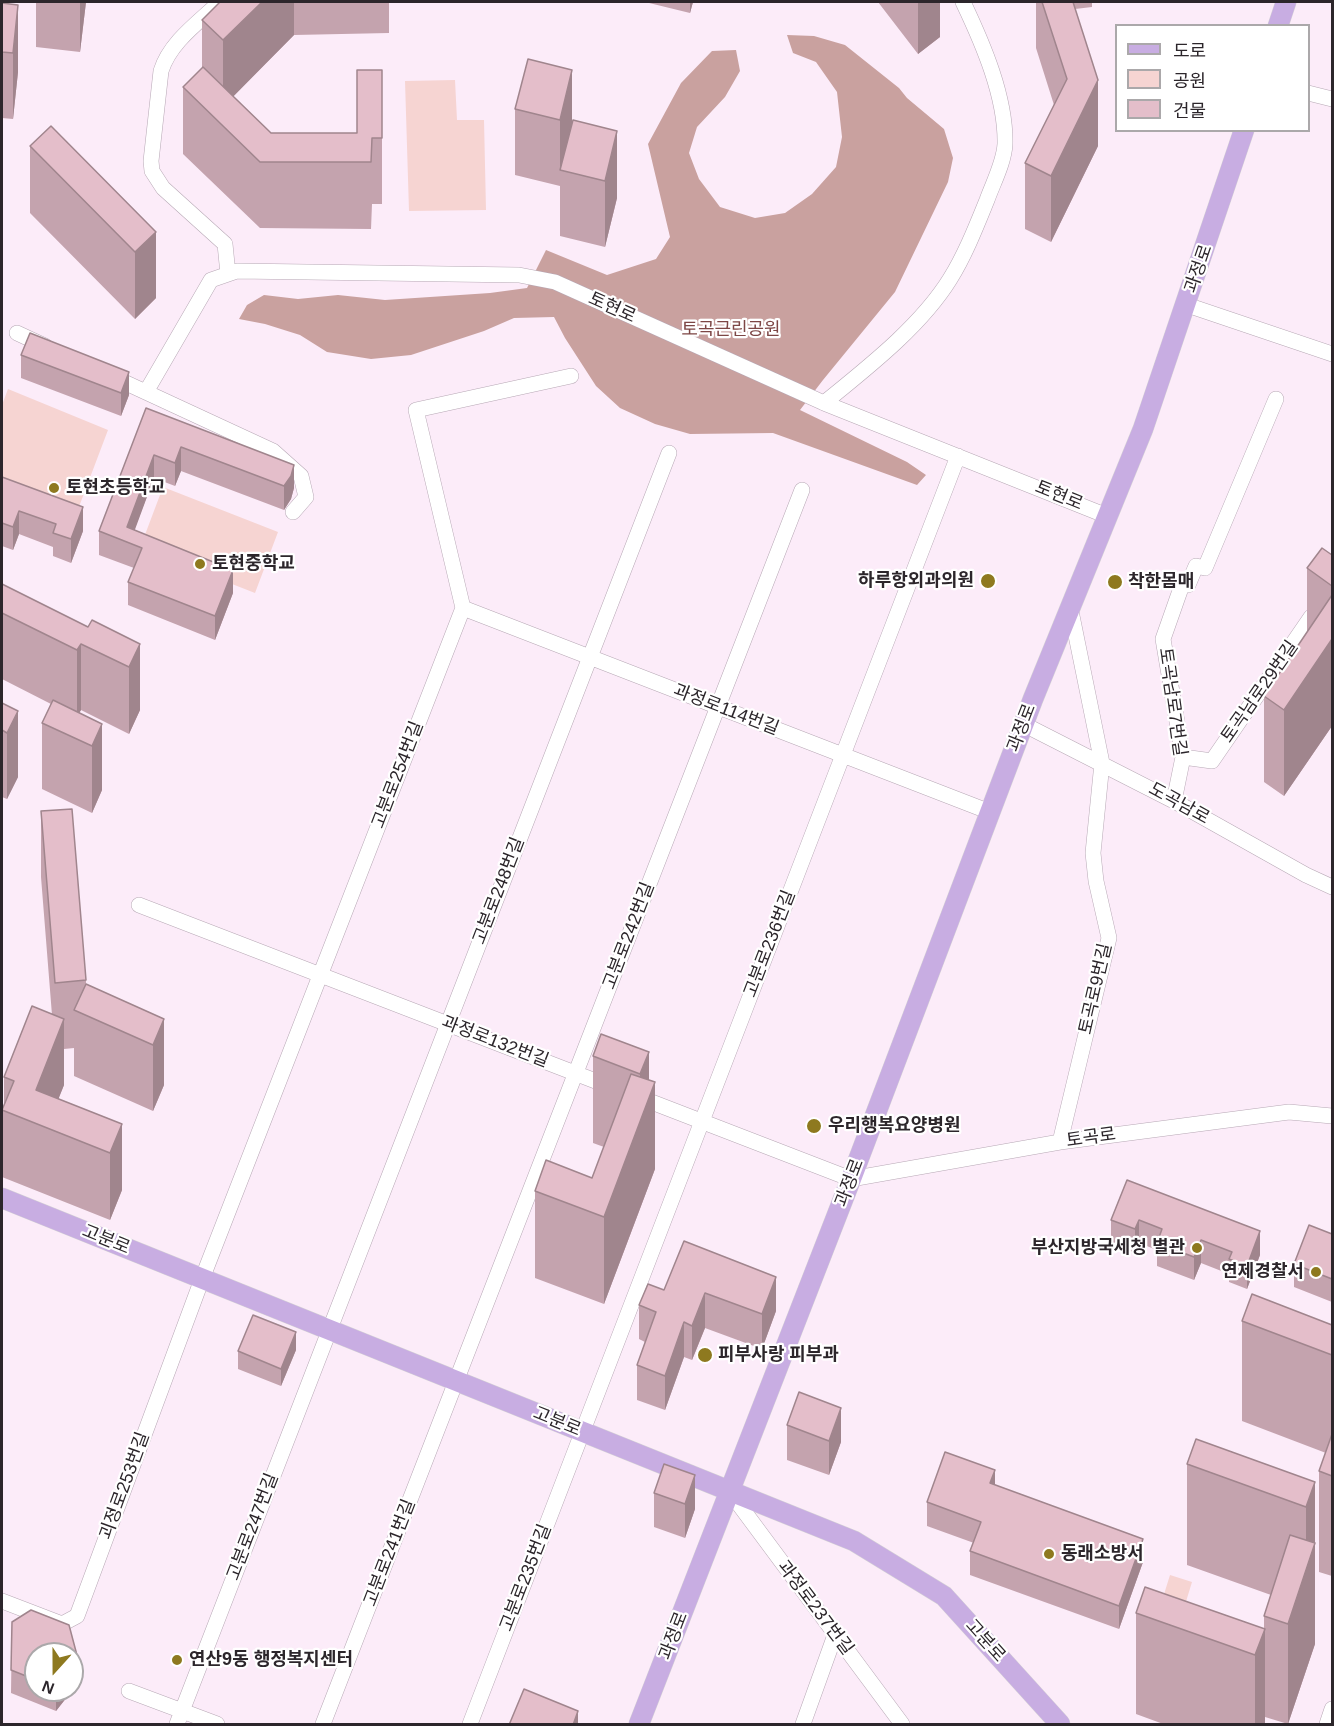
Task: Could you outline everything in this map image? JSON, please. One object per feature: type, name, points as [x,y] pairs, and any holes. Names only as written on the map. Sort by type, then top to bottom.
[{"type":"main road","points":[[1279,24],[1286,2]]},
{"type":"main road","name":"과정로","points":[[639,1725],[851,1179],[1023,724],[1143,429],[1243,132]]},
{"type":"main road","name":"고분로","points":[[2,1198],[854,1541],[944,1596],[1060,1725]]},
{"type":"street","points":[[146,392],[211,280],[228,274],[225,244],[163,188],[154,177],[151,160],[164,62],[171,49],[220,2]]},
{"type":"street","points":[[824,403],[879,358],[944,289],[967,246],[998,172],[1005,148],[1000,101],[983,46],[963,2]]},
{"type":"street","points":[[1310,94],[1332,99]]},
{"type":"street","name":"토현로","points":[[228,274],[237,271],[519,274],[555,282],[824,403],[1107,516]]},
{"type":"street","points":[[1187,304],[1332,354]]},
{"type":"street","points":[[17,333],[60,352]]},
{"type":"street","points":[[92,367],[259,443],[284,459],[301,476],[306,497],[293,512]]},
{"type":"street","points":[[463,608],[416,410],[571,376]]},
{"type":"street","name":"토곡남로7번길","points":[[1174,801],[1182,757],[1163,639],[1182,585],[1188,585],[1196,566],[1205,568],[1276,399]]},
{"type":"street","name":"고분로248번길","points":[[328,1330],[669,453]]},
{"type":"street","name":"고분로236번길","points":[[582,1432],[958,456]]},
{"type":"street","name":"고분로242번길","points":[[456,1381],[802,490]]},
{"type":"street","points":[[1070,606],[1102,763]]},
{"type":"street","name":"과정로114번길","points":[[463,608],[990,812]]},
{"type":"street","name":"고분로254번길","points":[[202,1279],[463,608]]},
{"type":"street","name":"토곡남로29번길","points":[[1182,757],[1212,761],[1311,617],[1332,609]]},
{"type":"street","name":"도곡남로","points":[[1023,724],[1102,763],[1332,887]]},
{"type":"street","name":"토곡로9번길","points":[[1060,1142],[1109,938],[1096,881],[1093,853],[1102,763]]},
{"type":"street","name":"과정로132번길","points":[[139,905],[851,1179]]},
{"type":"street","name":"토곡로","points":[[851,1179],[1060,1142],[1289,1112],[1332,1116]]},
{"type":"street","name":"괴정로253번길","points":[[2,1601],[62,1624],[76,1616],[202,1279]]},
{"type":"street","name":"고분로247번길","points":[[180,1718],[328,1330]]},
{"type":"street","name":"고분로241번길","points":[[323,1725],[456,1381]]},
{"type":"street","name":"고분로235번길","points":[[470,1725],[582,1432]]},
{"type":"street","name":"과정로237번길","points":[[729,1491],[902,1725]]},
{"type":"street","points":[[803,1725],[835,1635]]},
{"type":"street","points":[[129,1691],[180,1718],[217,1725]]},
{"type":"street","points":[[1327,1725],[1332,1709]]},
{"type":"green space","name":"토곡근린공원","points":[[787,35],[814,36],[845,45],[899,88],[907,98],[944,129],[953,158],[948,182],[895,292],[800,410],[907,462],[926,475],[917,485],[773,433],[690,434],[655,424],[620,408],[596,386],[554,317],[514,318],[484,331],[411,355],[371,359],[327,352],[300,335],[239,319],[247,305],[264,295],[298,299],[338,295],[385,300],[490,293],[527,288],[546,250],[607,275],[656,259],[670,237],[648,144],[681,83],[712,51],[736,50],[740,71],[725,97],[697,127],[689,153],[699,179],[720,207],[755,218],[785,213],[812,194],[836,167],[842,137],[837,92],[816,62],[793,53]]},
{"type":"green space","points":[[455,80],[457,120],[484,120],[486,210],[409,211],[405,81]]},
{"type":"green space","points":[[8,389],[108,430],[77,512],[2,483],[2,405]]},
{"type":"green space","points":[[163,487],[278,532],[255,593],[140,548]]},
{"type":"green space","points":[[1170,1575],[1192,1582],[1173,1644],[1151,1636]]},
{"type":"building","points":[[220,2],[262,2],[223,40],[202,20]]},
{"type":"building","points":[[1042,2],[1073,2],[1098,80],[1051,176],[1025,163],[1067,79]]},
{"type":"building","points":[[2,3],[18,5],[13,53],[2,52]]},
{"type":"building","points":[[528,59],[572,70],[560,120],[515,109]]},
{"type":"building","points":[[203,67],[271,133],[357,133],[357,70],[382,70],[382,138],[372,138],[371,162],[260,162],[183,87]]},
{"type":"building","points":[[573,120],[617,131],[605,181],[560,170]]},
{"type":"building","points":[[51,126],[156,232],[135,252],[30,146]]},
{"type":"building","points":[[30,333],[129,372],[121,393],[21,355]]},
{"type":"building","points":[[146,408],[294,465],[291,476],[284,486],[181,447],[175,463],[154,455],[127,527],[233,570],[215,616],[128,582],[142,548],[99,531]]},
{"type":"building","points":[[2,477],[83,507],[71,539],[53,533],[56,524],[19,511],[13,527],[2,523]]},
{"type":"building","points":[[1322,548],[1332,555],[1332,586],[1307,568]]},
{"type":"building","points":[[2,584],[88,627],[92,620],[140,644],[129,667],[81,644],[77,650],[2,613]]},
{"type":"building","points":[[1332,595],[1332,639],[1284,710],[1264,696]]},
{"type":"building","points":[[53,700],[102,724],[92,746],[42,723]]},
{"type":"building","points":[[2,703],[18,711],[7,733],[2,730]]},
{"type":"building","points":[[72,809],[86,980],[55,983],[41,811]]},
{"type":"building","points":[[86,984],[164,1019],[153,1045],[74,1010]]},
{"type":"building","points":[[32,1006],[64,1019],[36,1090],[122,1124],[110,1153],[2,1110],[14,1081],[4,1077]]},
{"type":"building","points":[[601,1034],[649,1052],[640,1074],[593,1056]]},
{"type":"building","points":[[631,1074],[655,1082],[604,1217],[535,1191],[546,1160],[592,1178]]},
{"type":"building","points":[[1127,1180],[1260,1231],[1247,1266],[1229,1259],[1232,1252],[1201,1240],[1194,1257],[1157,1243],[1162,1229],[1139,1220],[1135,1229],[1111,1220]]},
{"type":"building","points":[[1309,1225],[1332,1234],[1332,1279],[1294,1264]]},
{"type":"building","points":[[684,1241],[776,1277],[762,1314],[705,1293],[692,1326],[684,1322],[665,1376],[637,1365],[656,1312],[639,1305],[648,1284],[664,1290]]},
{"type":"building","points":[[1252,1294],[1332,1325],[1332,1355],[1242,1321]]},
{"type":"building","points":[[253,1315],[296,1332],[281,1369],[238,1351]]},
{"type":"building","points":[[799,1392],[841,1408],[829,1441],[787,1425]]},
{"type":"building","points":[[1332,1434],[1332,1476],[1319,1471]]},
{"type":"building","points":[[1196,1439],[1315,1482],[1306,1507],[1187,1464]]},
{"type":"building","name":"동래소방서","points":[[945,1452],[995,1470],[990,1483],[1143,1539],[1119,1606],[970,1551],[981,1522],[927,1502]]},
{"type":"building","points":[[664,1464],[695,1475],[685,1504],[654,1493]]},
{"type":"building","points":[[1290,1535],[1315,1543],[1288,1624],[1264,1616]]},
{"type":"building","points":[[1145,1587],[1265,1629],[1255,1655],[1136,1613]]},
{"type":"building","points":[[31,1610],[69,1625],[74,1642],[24,1642],[24,1675],[11,1670],[12,1622]]},
{"type":"building","points":[[524,1689],[578,1711],[573,1725],[509,1725]]},
{"type":"place","name":"토현초등학교","points":[[54,488]]},
{"type":"place","name":"토현중학교","points":[[200,564]]},
{"type":"place","name":"하루항외과의원","points":[[988,581]]},
{"type":"place","name":"착한몸매","points":[[1115,582]]},
{"type":"place","name":"우리행복요양병원","points":[[814,1126]]},
{"type":"place","name":"부산지방국세청 별관","points":[[1197,1248]]},
{"type":"place","name":"연제경찰서","points":[[1316,1272]]},
{"type":"place","name":"피부사랑 피부과","points":[[705,1355]]},
{"type":"place","name":"동래소방서","points":[[1049,1554]]},
{"type":"place","name":"연산9동 행정복지센터","points":[[177,1660]]}]
